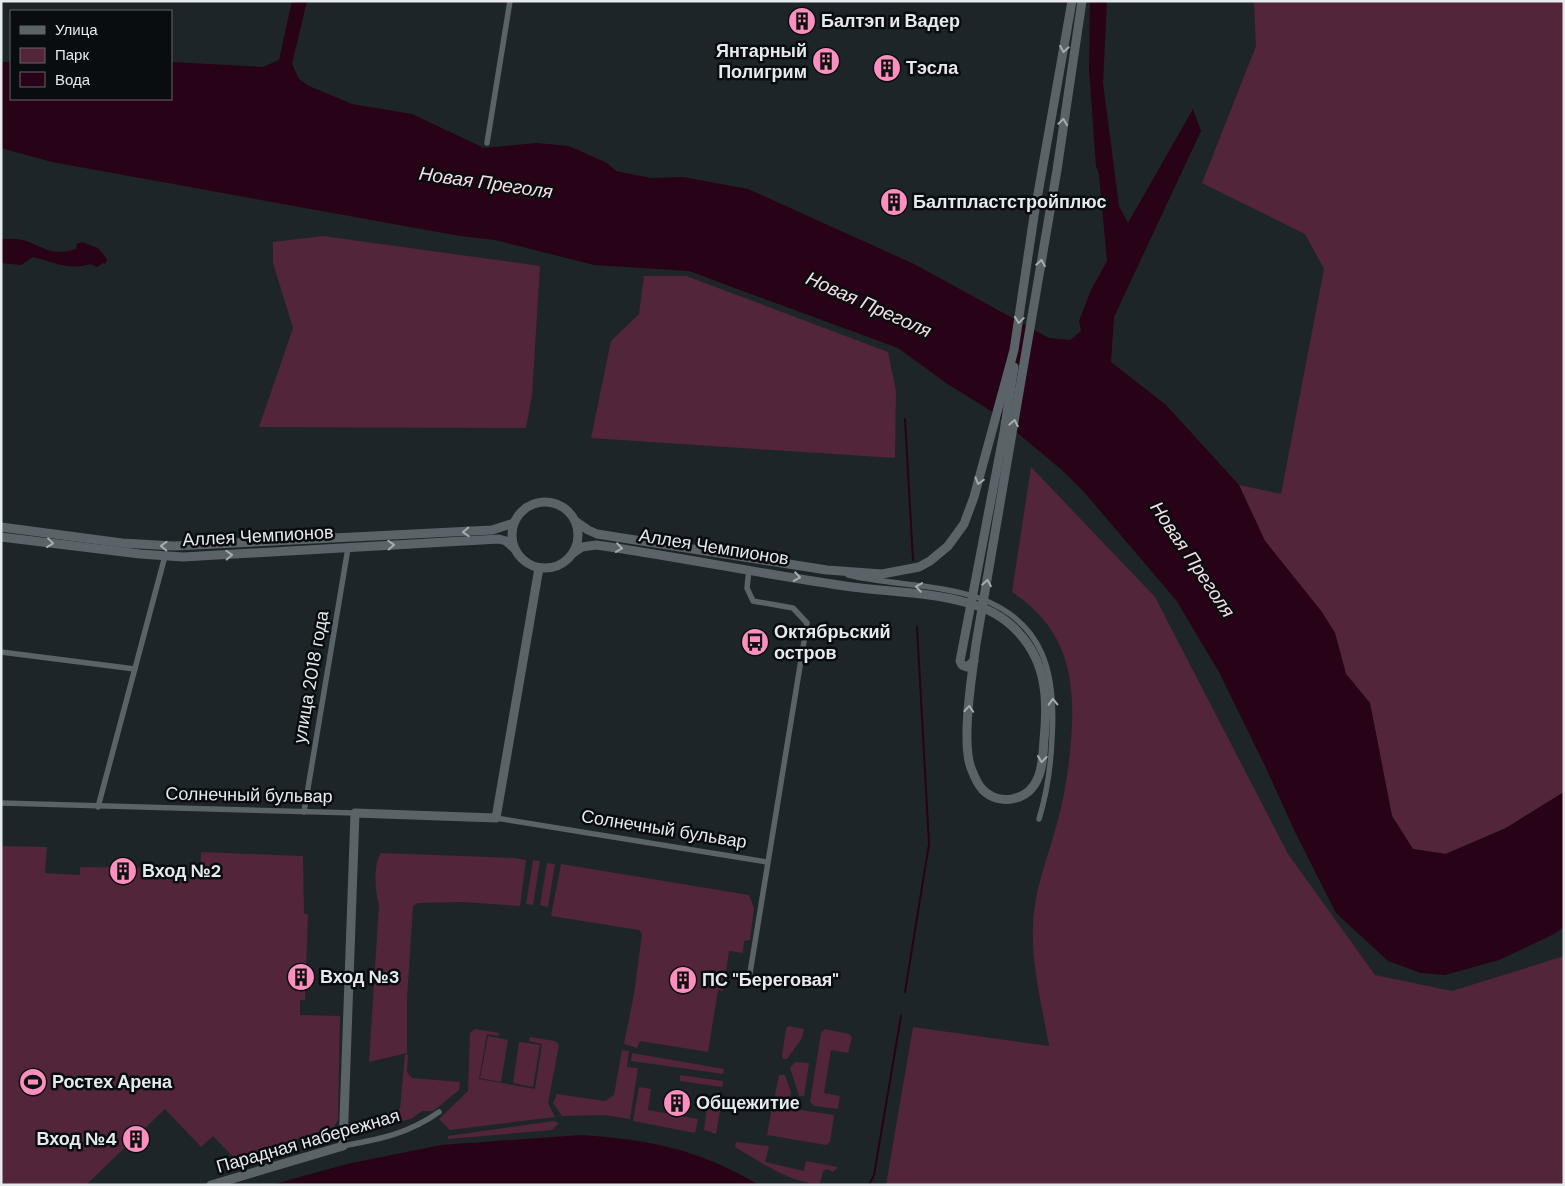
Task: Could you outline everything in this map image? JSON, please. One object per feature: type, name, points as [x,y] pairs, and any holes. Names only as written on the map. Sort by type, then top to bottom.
[{"type":"main road","points":[[974,661],[967,667],[962,665],[963,647],[1004,432],[1014,372],[1014,350],[1042,168],[1072,1]]},
{"type":"main road","name":"Аллея Чемпионов","points":[[1,537],[166,556],[199,557],[499,539],[506,541],[527,563],[539,568],[558,565],[582,547],[596,545],[851,587],[968,602],[997,615],[1024,638],[1041,670],[1045,686],[1046,714],[1040,774],[1031,789],[1017,798],[999,799],[986,792],[975,778],[967,757],[974,661],[976,649],[1057,170],[1082,1]]},
{"type":"main road","name":"Аллея Чемпионов","points":[[1,527],[122,543],[189,546],[492,530],[514,523],[525,508],[544,502],[562,507],[575,521],[598,534],[827,570],[892,574],[910,570],[930,561],[955,539],[967,517],[1014,350]]},
{"type":"main road","points":[[573,553],[578,540],[575,521]]},
{"type":"main road","points":[[514,523],[511,536],[514,548]]},
{"type":"main road","points":[[496,818],[539,568]]},
{"type":"main road","points":[[343,1146],[355,813]]},
{"type":"main road","name":"Солнечный бульвар","points":[[355,813],[496,818]]},
{"type":"main road","name":"Парадная набережная","points":[[211,1185],[343,1146]]},
{"type":"street","points":[[487,142],[510,1]]},
{"type":"street","name":"улица 2018 года","points":[[304,812],[348,548]]},
{"type":"street","points":[[98,807],[166,556]]},
{"type":"street","points":[[749,569],[746,588],[753,601],[793,608],[807,622],[767,862],[750,979]]},
{"type":"street","points":[[827,570],[862,578],[969,595],[1001,608],[1024,627],[1037,644],[1046,662],[1053,691],[1050,771],[1039,820]]},
{"type":"street","points":[[1,652],[136,669]]},
{"type":"street","name":"Солнечный бульвар","points":[[1,803],[355,813]]},
{"type":"street","name":"Солнечный бульвар","points":[[496,818],[767,862]]},
{"type":"street","name":"Парадная набережная","points":[[343,1146],[402,1133],[420,1126],[440,1112]]},
{"type":"green space","points":[[1254,1],[1564,1],[1564,792],[1506,828],[1445,854],[1413,849],[1392,816],[1370,703],[1346,674],[1335,633],[1322,613],[1265,541],[1239,485],[1281,494],[1324,269],[1305,234],[1202,183],[1256,46]]},
{"type":"green space","points":[[323,236],[540,266],[532,395],[526,428],[259,427],[293,328],[273,263],[273,242]]},
{"type":"green space","points":[[644,276],[686,276],[888,352],[896,391],[895,458],[591,438],[611,341],[639,314]]},
{"type":"green space","points":[[1031,467],[1155,597],[1288,854],[1375,975],[1452,991],[1564,956],[1564,1185],[886,1185],[913,1027],[1049,1046],[1034,962],[1034,911],[1044,865],[1063,800],[1071,741],[1072,697],[1069,676],[1057,639],[1046,622],[1031,606],[1012,592]]},
{"type":"green space","name":"Ростех Арена","points":[[1,846],[47,847],[45,873],[80,875],[80,867],[165,868],[166,875],[200,878],[201,852],[303,856],[304,914],[308,914],[305,1000],[300,1000],[300,1015],[340,1016],[338,1120],[334,1127],[235,1159],[213,1136],[201,1147],[165,1109],[86,1185],[1,1185]]},
{"type":"green space","points":[[381,853],[526,860],[520,906],[463,902],[418,903],[413,906],[407,999],[407,1053],[369,1062],[379,905],[376,893],[376,871],[378,858]]},
{"type":"green space","points":[[533,860],[540,861],[533,905],[526,904]]},
{"type":"green space","points":[[547,863],[555,864],[548,907],[540,905]]},
{"type":"green space","points":[[561,864],[749,895],[754,908],[750,940],[744,941],[743,953],[729,951],[723,991],[718,990],[708,1052],[640,1041],[637,1048],[624,1044],[634,994],[642,934],[639,930],[551,916]]},
{"type":"green space","points":[[788,1026],[804,1029],[802,1038],[787,1059],[783,1059],[782,1055]]},
{"type":"green space","points":[[475,1029],[499,1033],[498,1036],[487,1034],[479,1079],[535,1089],[542,1044],[529,1041],[530,1037],[555,1041],[559,1045],[548,1103],[555,1117],[450,1130],[439,1119],[468,1091],[470,1033]]},
{"type":"green space","points":[[825,1029],[849,1034],[852,1037],[848,1053],[831,1050],[824,1093],[840,1096],[838,1109],[814,1106],[810,1102],[821,1033]]},
{"type":"green space","points":[[488,1036],[508,1040],[501,1082],[480,1078]]},
{"type":"green space","points":[[519,1042],[540,1045],[533,1087],[513,1083]]},
{"type":"green space","points":[[622,1050],[629,1051],[627,1067],[638,1068],[630,1119],[604,1115],[562,1116],[553,1103],[557,1094],[605,1101],[614,1095]]},
{"type":"green space","points":[[632,1053],[724,1069],[723,1074],[631,1061]]},
{"type":"green space","points":[[405,1054],[408,1055],[407,1072],[412,1078],[460,1082],[459,1090],[433,1111],[422,1111],[411,1119],[371,1128],[371,1118],[400,1109]]},
{"type":"green space","points":[[795,1062],[809,1063],[804,1096],[799,1096],[790,1068]]},
{"type":"green space","points":[[680,1075],[723,1081],[722,1087],[680,1081]]},
{"type":"green space","points":[[779,1075],[785,1075],[791,1092],[790,1097],[777,1099],[775,1095]]},
{"type":"green space","points":[[639,1087],[651,1089],[648,1110],[698,1119],[695,1133],[633,1121]]},
{"type":"green space","points":[[708,1098],[722,1099],[716,1134],[704,1130]]},
{"type":"green space","points":[[772,1107],[834,1115],[830,1142],[826,1145],[767,1135]]},
{"type":"green space","points":[[553,1121],[559,1123],[552,1130],[448,1139],[448,1136]]},
{"type":"green space","points":[[736,1142],[769,1146],[765,1162],[804,1171],[806,1161],[838,1167],[833,1172],[827,1169],[823,1171],[820,1183],[810,1183],[776,1171],[735,1147]]},
{"type":"water","name":"Новая Преголя","points":[[292,1],[307,1],[292,64],[299,79],[309,86],[352,104],[412,114],[484,148],[537,143],[569,146],[607,163],[616,171],[651,178],[683,177],[748,189],[914,264],[1049,338],[1070,340],[1081,331],[1079,321],[1091,290],[1107,261],[1099,174],[1096,166],[1089,70],[1090,1],[1107,1],[1103,83],[1119,206],[1128,223],[1193,109],[1201,131],[1114,317],[1111,362],[1166,405],[1239,485],[1265,541],[1322,612],[1335,633],[1346,674],[1370,703],[1392,816],[1413,849],[1446,854],[1506,828],[1564,792],[1564,927],[1554,934],[1499,960],[1445,975],[1421,973],[1388,961],[1336,913],[1295,832],[1219,672],[1176,600],[1084,492],[1063,471],[991,411],[946,383],[898,348],[689,271],[594,265],[495,240],[460,236],[52,162],[1,148],[1,62],[10,62],[10,100],[172,100],[172,62],[263,67],[279,60]]},
{"type":"water","points":[[1,239],[19,239],[59,252],[76,249],[77,244],[82,242],[98,248],[107,259],[106,264],[103,263],[97,267],[90,264],[75,267],[33,257],[21,265],[1,263]]},
{"type":"water","points":[[581,1135],[630,1140],[673,1148],[715,1163],[759,1185],[271,1185],[347,1164],[441,1145]]},
{"type":"waterway","points":[[905,419],[913,560]]},
{"type":"waterway","points":[[905,992],[929,844],[917,627]]},
{"type":"waterway","points":[[869,1185],[874,1175],[901,1016]]},
{"type":"place","name":"Балтэп и Вадер","points":[[802,21]]},
{"type":"place","name":"Янтарный Полигрим","points":[[826,61]]},
{"type":"place","name":"Тэсла","points":[[887,68]]},
{"type":"place","name":"Балтпластстройплюс","points":[[894,202]]},
{"type":"place","name":"Октябрьский остров","points":[[755,642]]},
{"type":"place","name":"Вход №2","points":[[123,871]]},
{"type":"place","name":"Вход №3","points":[[301,977]]},
{"type":"place","name":"ПС \"Береговая\"","points":[[683,980]]},
{"type":"place","name":"Ростех Арена","points":[[33,1082]]},
{"type":"place","name":"Общежитие","points":[[677,1103]]},
{"type":"place","name":"Вход №4","points":[[136,1139]]}]
